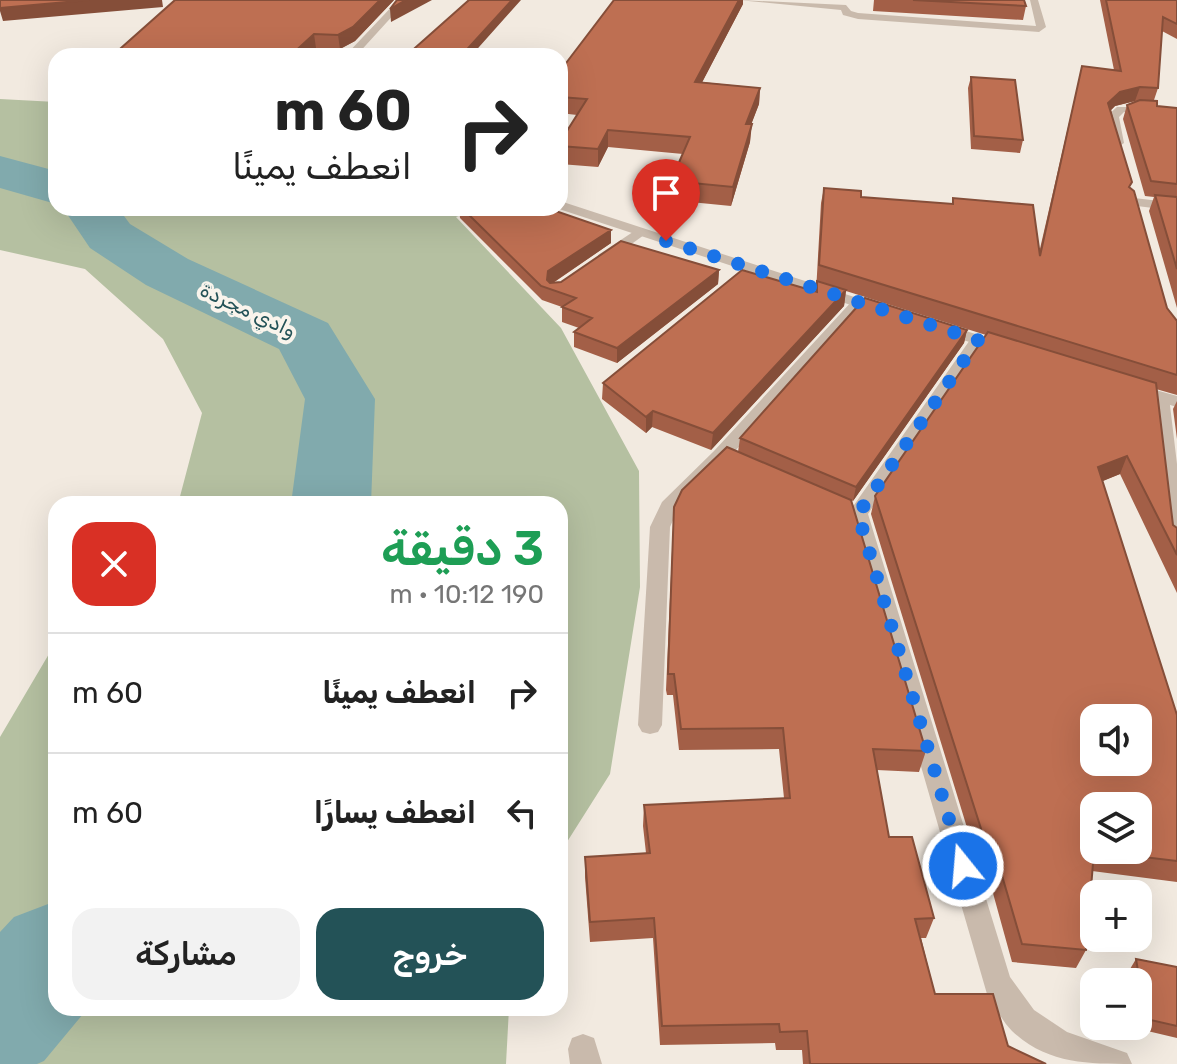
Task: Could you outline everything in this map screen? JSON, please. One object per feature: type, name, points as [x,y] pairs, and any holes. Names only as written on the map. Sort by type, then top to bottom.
[{"type":"street","points":[[358,48],[403,0]]},
{"type":"street","points":[[742,0],[846,4],[846,13],[858,16],[947,18],[1039,29],[1034,0]]},
{"type":"street","points":[[1122,155],[1113,125],[1113,116],[1121,109],[1177,110]]},
{"type":"street","points":[[1130,186],[1136,208],[1177,207]]},
{"type":"street","points":[[568,208],[742,273],[858,303],[1023,354]]},
{"type":"street","points":[[591,266],[639,232]]},
{"type":"street","points":[[650,725],[660,527],[669,506],[721,455],[858,303]]},
{"type":"street","points":[[858,514],[978,340]]},
{"type":"street","points":[[1114,383],[1168,399],[1177,544]]},
{"type":"street","points":[[721,455],[748,467]]},
{"type":"street","points":[[803,491],[858,514]]},
{"type":"street","points":[[858,514],[997,984],[1023,1021],[1059,1044],[1116,1064]]},
{"type":"green space","points":[[0,99],[48,102],[48,216],[459,216],[456,217],[561,328],[639,471],[640,587],[610,774],[568,840],[568,496],[180,496],[202,413],[163,339],[85,269],[0,250]]},
{"type":"green space","points":[[48,656],[48,1016],[509,1016],[506,1064],[0,1064],[0,737]]},
{"type":"building","points":[[0,0],[89,0],[0,8]]},
{"type":"building","points":[[175,0],[380,0],[353,27],[338,35],[314,34],[299,48],[121,48]]},
{"type":"building","points":[[397,0],[406,0],[390,9]]},
{"type":"building","points":[[469,0],[512,0],[468,48],[415,48]]},
{"type":"building","points":[[614,0],[739,0],[695,82],[760,88],[746,124],[752,124],[733,187],[671,181],[690,137],[608,130],[598,149],[568,147],[568,129],[587,99],[568,98],[568,60]]},
{"type":"building","points":[[913,0],[1024,0],[1026,6]]},
{"type":"building","points":[[1106,0],[1177,0],[1177,24],[1163,17],[1158,88],[1140,87],[1120,92],[1108,103],[1132,182],[1129,187],[1134,191],[1167,308],[1177,321],[1177,375],[819,265],[824,188],[861,191],[861,197],[953,204],[953,198],[1033,205],[1040,256],[1082,66],[1121,71]]},
{"type":"building","points":[[971,77],[1015,80],[1023,140],[974,136]]},
{"type":"building","points":[[1140,100],[1157,101],[1157,106],[1177,108],[1177,184],[1151,181],[1127,105]]},
{"type":"building","points":[[1155,195],[1177,197],[1177,269]]},
{"type":"building","points":[[568,215],[611,230],[548,271],[547,280],[550,283],[561,282],[621,241],[719,270],[617,348],[574,332],[592,318],[562,307],[576,298],[541,286],[470,216]]},
{"type":"building","points":[[742,270],[817,292],[817,281],[846,290],[713,433],[653,411],[646,417],[603,383]]},
{"type":"building","points":[[865,298],[967,330],[856,487],[740,438]]},
{"type":"building","points":[[988,332],[1156,383],[1173,525],[1177,528],[1177,555],[1127,456],[1098,467],[1177,715],[1177,861],[1152,858],[1152,792],[1080,792],[1080,864],[1093,864],[1092,880],[1080,880],[1080,949],[1022,944],[991,838],[984,838],[875,496]]},
{"type":"building","points":[[727,447],[851,500],[926,751],[873,749],[889,837],[912,837],[934,918],[915,919],[935,994],[993,994],[1008,1046],[1046,1064],[810,1064],[807,1031],[780,1032],[779,1024],[662,1026],[654,918],[590,922],[585,857],[650,853],[644,805],[790,798],[783,728],[681,729],[674,674],[668,674],[674,507],[682,490]]},
{"type":"building","points":[[1136,959],[1177,967],[1177,1026],[1152,1020],[1152,968],[1138,968]]},
{"type":"waterway","name":"وادي مجردة","points":[[0,171],[48,186]]},
{"type":"waterway","name":"وادي مجردة","points":[[96,216],[110,236],[167,272],[305,337],[340,399],[333,496]]},
{"type":"waterway","name":"وادي مجردة","points":[[0,1018],[48,966]]},
{"type":"route","points":[[666,241],[978,340],[858,514],[963,866]]}]
